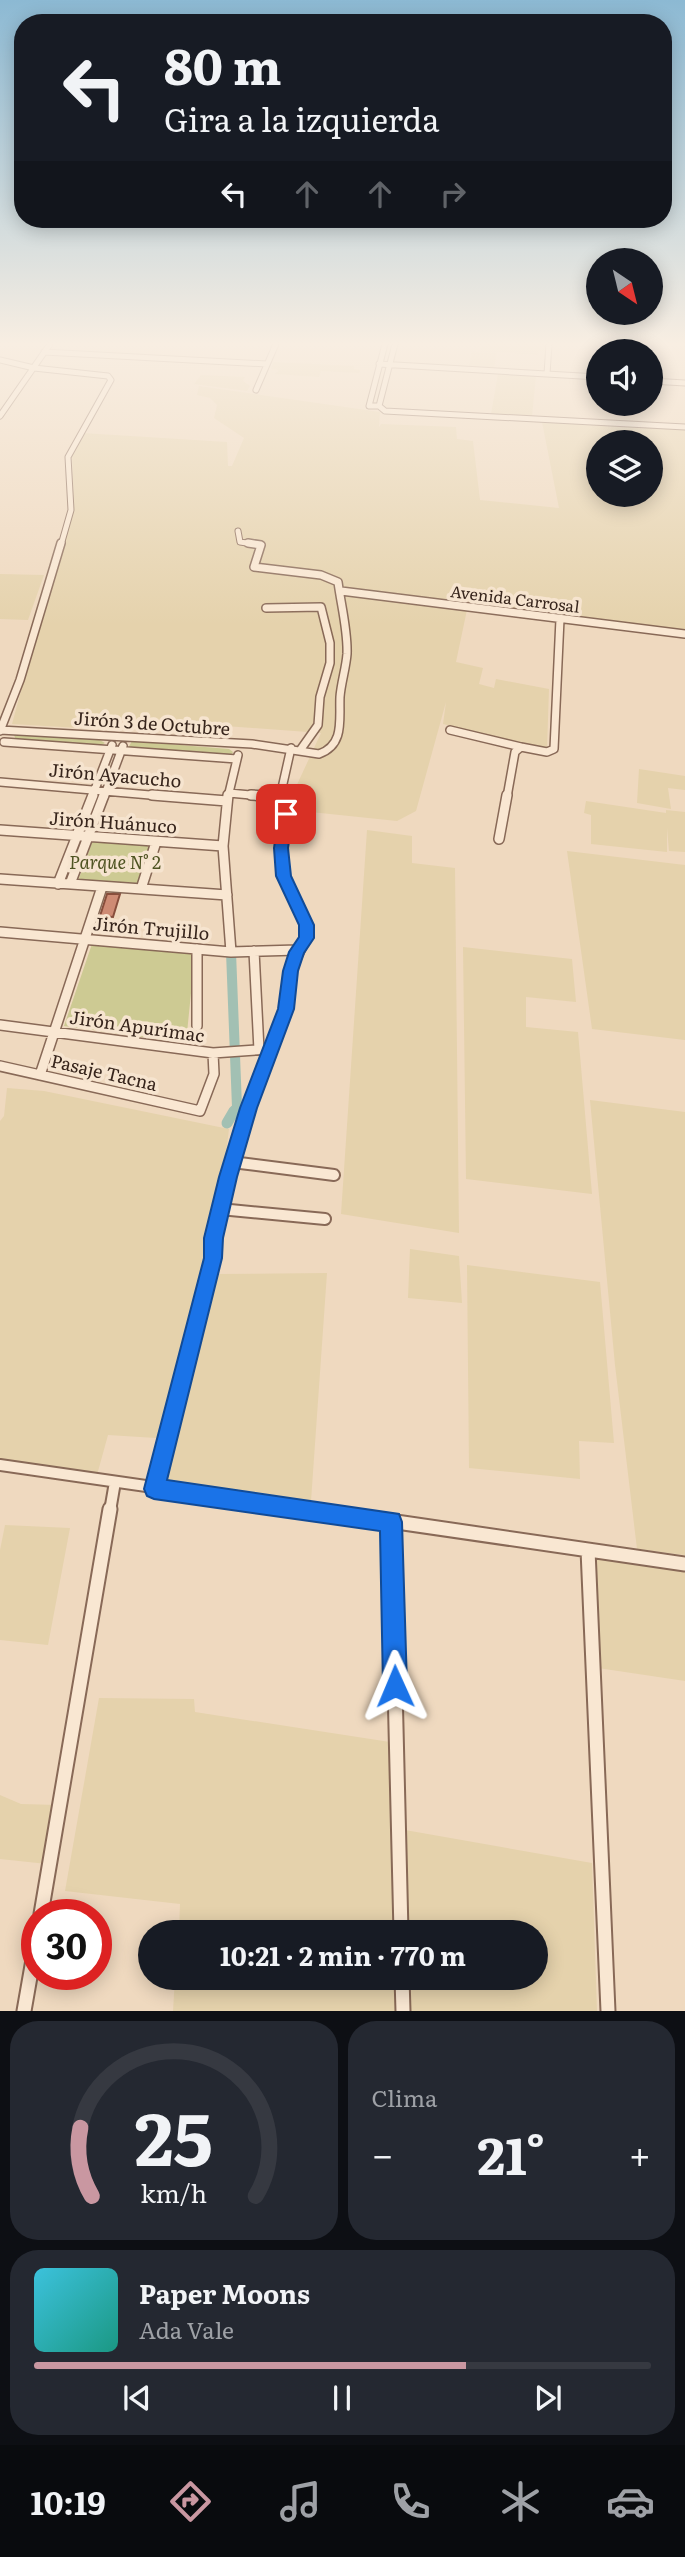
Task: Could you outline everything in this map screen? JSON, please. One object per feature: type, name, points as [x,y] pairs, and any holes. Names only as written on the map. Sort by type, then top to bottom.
[{"type":"street","points":[[0,751],[4,742],[3,730],[71,510],[68,457],[79,438]]},
{"type":"street","points":[[238,531],[240,542],[261,545],[254,567],[332,578],[338,582],[341,591]]},
{"type":"street","name":"Jirón 3 de Octubre","points":[[3,730],[291,748],[319,754],[328,751],[337,738],[342,720],[340,699],[347,651],[341,591]]},
{"type":"street","name":"Avenida Carrosal","points":[[341,591],[685,634]]},
{"type":"street","points":[[266,608],[321,607],[328,634],[330,663],[320,697],[318,725],[301,749]]},
{"type":"street","points":[[450,730],[547,752],[554,749],[560,619]]},
{"type":"street","points":[[58,884],[115,737]]},
{"type":"street","points":[[70,884],[126,738]]},
{"type":"street","name":"Jirón 3 de Octubre","points":[[4,742],[238,754],[228,797]]},
{"type":"street","points":[[499,839],[515,752],[522,747]]},
{"type":"street","points":[[154,1489],[213,1258],[213,1238],[232,1162],[286,1009],[290,971],[306,938],[306,925],[284,876],[281,848],[279,797],[291,748]]},
{"type":"street","name":"Jirón Ayacucho","points":[[0,782],[106,791],[279,797]]},
{"type":"street","points":[[228,797],[223,846],[231,952]]},
{"type":"street","name":"Jirón Huánuco","points":[[0,830],[223,846]]},
{"type":"street","points":[[141,889],[156,842]]},
{"type":"street","points":[[0,879],[227,895]]},
{"type":"street","points":[[40,1075],[102,887]]},
{"type":"street","name":"Jirón Trujillo","points":[[0,932],[231,952],[298,950]]},
{"type":"street","points":[[197,949],[197,1027]]},
{"type":"street","points":[[254,951],[259,1050]]},
{"type":"street","name":"Jirón Apurímac","points":[[0,1025],[213,1053],[270,1049]]},
{"type":"street","name":"Pasaje Tacna","points":[[0,1066],[200,1111],[214,1074],[213,1053]]},
{"type":"street","points":[[232,1162],[334,1175]]},
{"type":"street","points":[[220,1209],[325,1219]]},
{"type":"street","points":[[0,1465],[685,1564]]},
{"type":"street","points":[[44,1899],[116,1482]]},
{"type":"street","points":[[391,1522],[401,1920]]},
{"type":"street","points":[[589,1550],[608,2011]]},
{"type":"street","points":[[24,2011],[28,1990]]},
{"type":"street","points":[[402,1990],[403,2011]]},
{"type":"shaded area","points":[[80,438],[160,438],[227,442],[228,466],[232,466],[244,438],[457,438],[473,441],[480,500],[559,508],[545,438],[586,438],[586,507],[663,507],[663,438],[685,438],[685,632],[468,605],[456,662],[483,668],[479,684],[494,688],[496,679],[549,689],[547,749],[443,724],[446,702],[416,811],[397,821],[282,809],[286,791],[294,791],[321,733],[143,720],[120,720],[119,729],[113,730],[12,724],[74,507],[72,454]]},
{"type":"shaded area","points":[[0,574],[44,575],[28,620],[0,619]]},
{"type":"shaded area","points":[[639,769],[685,776],[685,790],[668,788],[671,809],[637,803]]},
{"type":"shaded area","points":[[586,801],[666,813],[666,810],[685,812],[685,852],[669,851],[667,828],[667,852],[591,844],[591,815],[584,813]]},
{"type":"shaded area","points":[[367,830],[412,836],[412,863],[455,868],[459,1233],[341,1214]]},
{"type":"shaded area","points":[[567,851],[685,865],[685,1040],[592,1029]]},
{"type":"shaded area","points":[[463,947],[572,959],[576,1002],[526,997],[526,1027],[578,1032],[592,1194],[466,1179]]},
{"type":"shaded area","points":[[7,1088],[44,1091],[229,1129],[225,1162],[209,1234],[207,1266],[158,1436],[108,1435],[97,1475],[0,1461],[0,1121],[4,1116]]},
{"type":"shaded area","points":[[590,1100],[685,1112],[685,1555],[637,1549],[615,1365]]},
{"type":"shaded area","points":[[410,1249],[459,1256],[462,1303],[408,1298]]},
{"type":"shaded area","points":[[467,1265],[600,1282],[614,1443],[579,1441],[580,1479],[469,1468]]},
{"type":"shaded area","points":[[327,1273],[311,1501],[168,1483],[165,1479],[216,1274]]},
{"type":"shaded area","points":[[5,1525],[70,1528],[48,1645],[0,1640],[0,1550]]},
{"type":"shaded area","points":[[602,1557],[685,1568],[685,1681],[598,1668],[592,1562]]},
{"type":"shaded area","points":[[99,1698],[194,1699],[195,1712],[390,1742],[394,1920],[179,1920],[180,1904],[65,1891]]},
{"type":"shaded area","points":[[0,1795],[21,1804],[58,1805],[47,1864],[0,1859]]},
{"type":"shaded area","points":[[405,1830],[592,1863],[597,2011],[410,2011],[409,1990],[548,1990],[548,1920],[408,1920]]},
{"type":"shaded area","points":[[174,1990],[396,1990],[396,2011],[173,2011]]},
{"type":"green space","points":[[18,733],[96,738],[105,743],[99,746],[16,740],[14,735]]},
{"type":"green space","points":[[132,741],[229,749],[233,752],[231,756],[128,748]]},
{"type":"green space","name":"Parque N° 2","points":[[93,840],[152,844],[139,886],[78,881]]},
{"type":"green space","points":[[92,944],[195,953],[186,1043],[64,1026]]},
{"type":"building","points":[[107,894],[120,894],[113,917],[100,916]]},
{"type":"waterway","points":[[231,952],[237,1107],[233,1113]]},
{"type":"waterway","points":[[227,1123],[234,1111]]},
{"type":"route","points":[[286,814],[281,848],[284,876],[306,925],[306,938],[290,971],[286,1009],[248,1108],[228,1177],[213,1238],[213,1258],[154,1489],[391,1522],[395,1686]]}]
